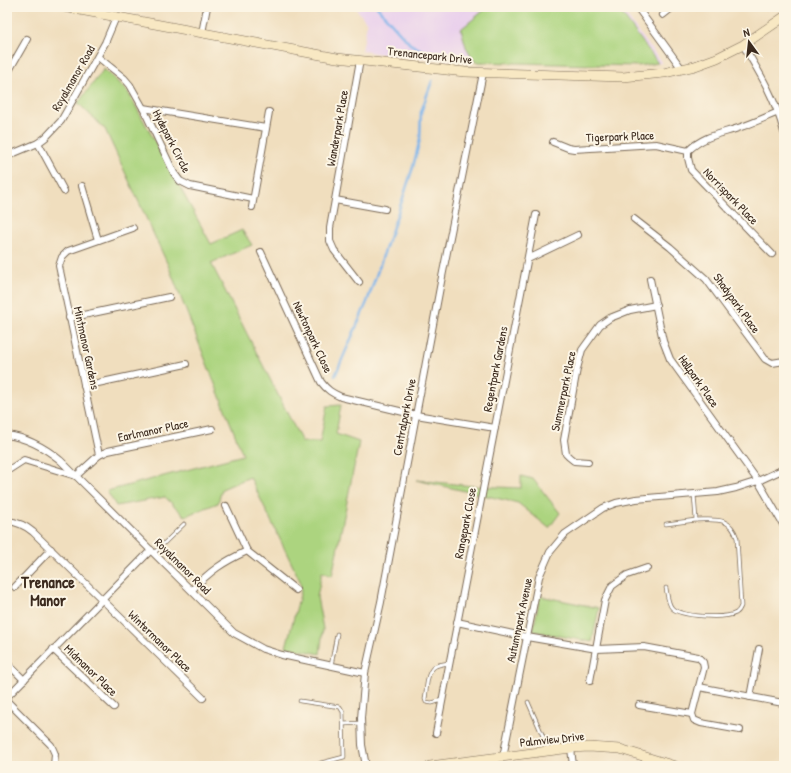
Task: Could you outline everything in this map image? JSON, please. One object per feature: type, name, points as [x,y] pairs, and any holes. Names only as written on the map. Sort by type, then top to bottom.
[{"type":"street","name":"Trenancepark Drive","points":[[64,7],[338,58],[483,73],[623,78],[646,76],[682,69],[717,58],[743,45],[784,17]]},
{"type":"street","points":[[202,33],[207,7]]},
{"type":"street","points":[[637,7],[682,69]]},
{"type":"street","points":[[662,15],[673,7]]},
{"type":"street","name":"Royalmanor Road","points":[[7,156],[38,143],[61,121],[98,57],[116,17]]},
{"type":"street","points":[[7,74],[27,39]]},
{"type":"street","points":[[743,45],[764,79],[781,111],[784,132]]},
{"type":"street","name":"Hydepark Circle","points":[[98,57],[127,82],[143,108],[174,173],[180,181],[190,186],[253,199]]},
{"type":"street","name":"Wanderpark Place","points":[[359,282],[334,250],[330,241],[330,228],[360,60]]},
{"type":"street","name":"Centralpark Drive","points":[[366,766],[362,745],[361,723],[365,673],[381,602],[483,73]]},
{"type":"street","name":"Hydepark Circle","points":[[143,108],[266,128]]},
{"type":"street","points":[[688,150],[701,140],[766,118],[781,111]]},
{"type":"street","points":[[252,207],[269,112]]},
{"type":"street","name":"Tigerpark Place","points":[[553,142],[568,148],[656,144],[688,150]]},
{"type":"street","points":[[38,143],[64,191]]},
{"type":"street","name":"Norrispark Place","points":[[688,150],[691,170],[772,254]]},
{"type":"street","points":[[82,186],[98,240]]},
{"type":"street","points":[[335,200],[385,209]]},
{"type":"street","name":"Regentpark Gardens","points":[[416,415],[495,428],[536,216]]},
{"type":"street","name":"Shadypark Place","points":[[634,219],[670,247],[706,279],[765,359],[772,362],[784,361]]},
{"type":"street","name":"Mintmanor Gardens","points":[[99,455],[59,272],[60,260],[68,251],[133,228]]},
{"type":"street","points":[[528,259],[578,235]]},
{"type":"street","name":"Newtonpark Close","points":[[261,252],[326,388],[333,394],[416,415]]},
{"type":"street","name":"Hallpark Place","points":[[650,280],[663,341],[670,358],[714,422],[758,481],[784,526]]},
{"type":"street","points":[[70,318],[169,297]]},
{"type":"street","name":"Summerpark Place","points":[[588,462],[574,461],[569,458],[566,454],[564,440],[582,350],[600,325],[610,318],[630,310],[656,305]]},
{"type":"street","points":[[84,386],[186,364]]},
{"type":"street","name":"Rangepark Close","points":[[436,733],[495,428]]},
{"type":"street","name":"Earlmanor Place","points":[[99,455],[108,451],[212,429]]},
{"type":"street","name":"Royalmanor Road","points":[[7,435],[30,440],[60,460],[234,633],[263,649],[282,655],[365,673]]},
{"type":"street","points":[[7,471],[24,460],[76,476],[99,455]]},
{"type":"street","name":"Autumnpark Avenue","points":[[503,757],[539,577],[550,552],[565,534],[603,508],[616,504],[636,500],[736,488],[758,481],[784,469]]},
{"type":"street","points":[[226,506],[247,551],[296,590]]},
{"type":"street","name":"Wintermanor Place","points":[[7,521],[24,525],[34,532],[203,698]]},
{"type":"street","points":[[14,586],[51,549]]},
{"type":"street","points":[[7,697],[102,600],[153,551]]},
{"type":"street","points":[[192,590],[216,567],[230,558],[247,551]]},
{"type":"street","points":[[590,681],[605,600],[612,586],[627,575],[647,568]]},
{"type":"street","points":[[457,622],[527,637],[596,649],[644,647],[698,657],[703,662],[704,667],[692,714],[694,720],[740,730]]},
{"type":"street","points":[[750,697],[760,649]]},
{"type":"street","name":"Midmanor Place","points":[[54,650],[114,707]]},
{"type":"street","points":[[7,663],[24,680]]},
{"type":"street","points":[[699,687],[783,703]]},
{"type":"street","points":[[7,701],[51,745],[55,754],[54,766]]},
{"type":"street","points":[[639,705],[692,714]]},
{"type":"street","name":"Palmview Drive","points":[[430,766],[570,748],[589,747],[620,749],[675,766]]},
{"type":"street","points":[[570,748],[573,766]]},
{"type":"lane","points":[[694,494],[696,520]]},
{"type":"lane","points":[[666,524],[696,520],[715,520],[724,521],[733,528],[737,538],[741,606],[739,610],[729,616],[715,617],[678,611],[671,608],[666,588]]},
{"type":"lane","points":[[153,551],[184,524]]},
{"type":"lane","points":[[331,666],[337,634]]},
{"type":"lane","points":[[442,700],[432,703],[426,702],[425,699],[429,675],[437,665],[449,663]]},
{"type":"lane","points":[[300,701],[340,707],[343,712],[344,757],[316,766]]},
{"type":"lane","points":[[528,702],[549,751]]},
{"type":"lane","points":[[344,724],[361,723]]},
{"type":"shaded area","points":[[355,7],[620,7],[662,63],[638,66],[475,62],[388,55],[362,51],[367,23]]},
{"type":"green space","points":[[488,7],[617,7],[658,63],[638,66],[475,62],[466,47],[461,29]]},
{"type":"green space","points":[[104,69],[128,92],[211,244],[242,230],[252,245],[211,263],[302,442],[320,442],[327,406],[341,405],[336,434],[359,442],[332,576],[322,572],[317,597],[323,629],[320,654],[286,647],[301,591],[300,581],[250,477],[222,489],[218,503],[185,516],[165,497],[116,506],[107,491],[243,455],[168,265],[105,129],[78,103]]},
{"type":"green space","points":[[521,476],[533,479],[560,513],[549,528],[518,503],[416,480],[473,486],[521,488]]},
{"type":"green space","points":[[540,596],[599,608],[592,642],[533,631]]},
{"type":"waterway","points":[[377,7],[410,44],[435,57]]},
{"type":"waterway","points":[[335,376],[367,302],[403,198],[420,139],[421,112],[432,81]]},
{"type":"district","name":"Trenance Manor","points":[[48,591]]}]
